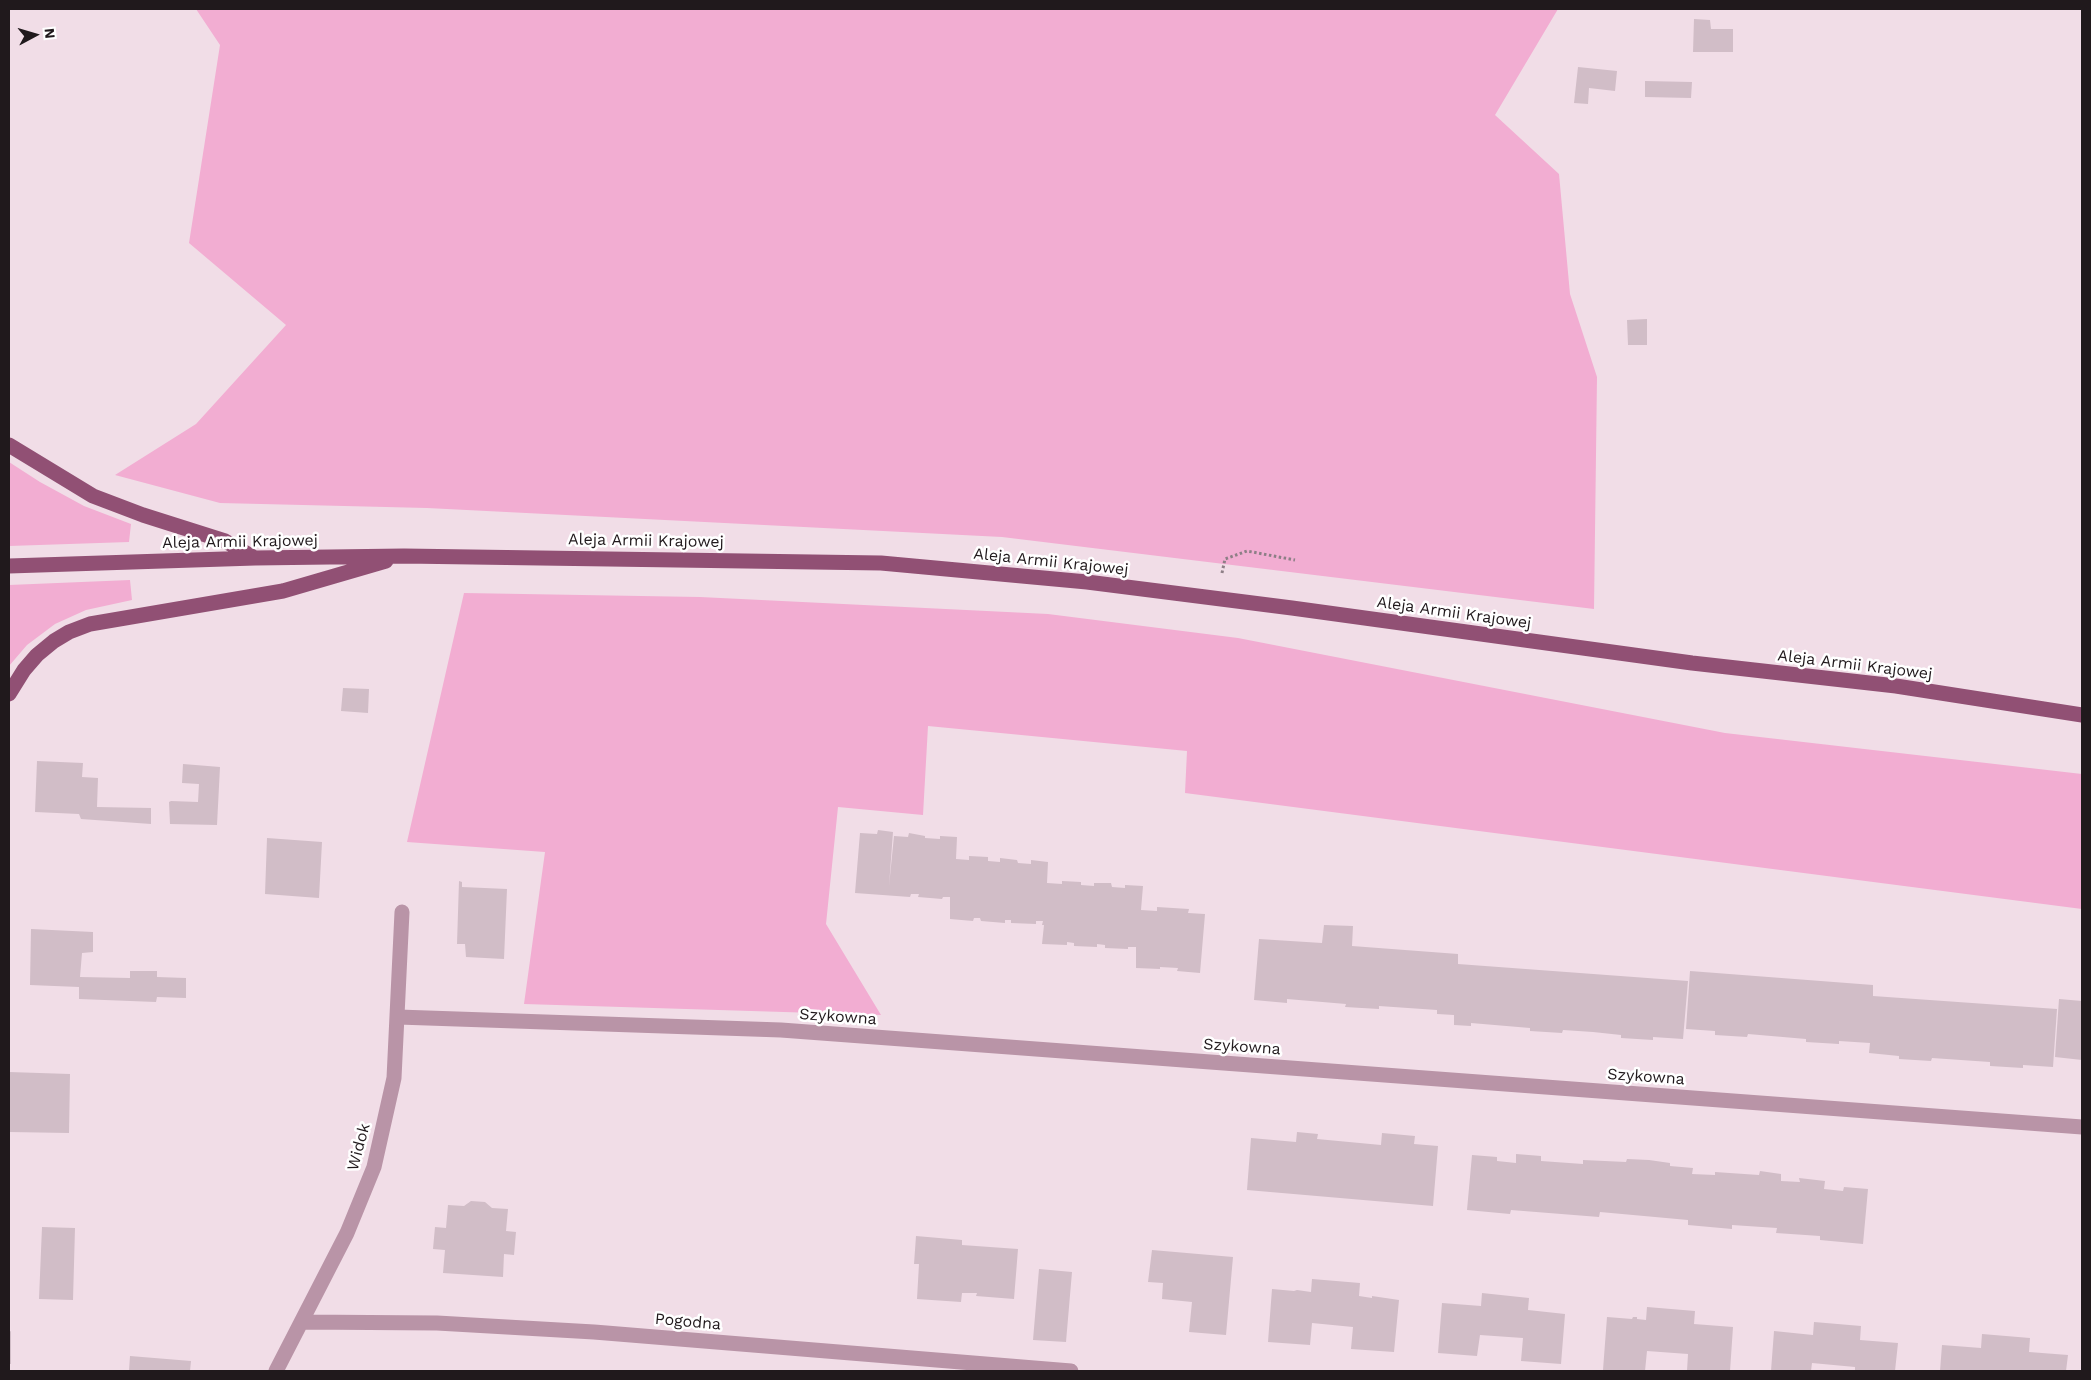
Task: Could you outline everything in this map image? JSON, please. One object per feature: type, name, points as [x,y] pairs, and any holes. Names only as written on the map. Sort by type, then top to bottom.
[{"type":"main road","points":[[9,446],[93,496],[143,515],[225,541],[255,558]]},
{"type":"main road","points":[[9,694],[24,670],[37,655],[69,632],[90,624],[283,591],[404,556]]},
{"type":"main road","name":"Aleja Armii Krajowej","points":[[9,566],[255,558],[404,556],[881,563],[1087,582],[1216,598],[1692,663],[1896,686],[2082,715]]},
{"type":"street","name":"Widok","points":[[276,1371],[347,1234],[374,1167],[394,1078],[402,912]]},
{"type":"street","name":"Szykowna","points":[[398,1017],[781,1030],[2082,1127]]},
{"type":"street","name":"Pogodna","points":[[302,1322],[437,1323],[594,1332],[1071,1371]]},
{"type":"path","points":[[1216,598],[1225,559],[1247,551],[1295,560]]},
{"type":"shaded area","points":[[196,9],[1558,9],[1495,115],[1559,174],[1570,294],[1597,377],[1594,609],[1002,537],[427,508],[220,503],[115,475],[196,424],[286,325],[189,243],[220,45]]},
{"type":"shaded area","points":[[9,462],[40,482],[84,506],[131,524],[129,542],[9,546]]},
{"type":"shaded area","points":[[130,580],[132,600],[86,610],[55,624],[27,645],[9,666],[9,585]]},
{"type":"shaded area","points":[[464,593],[700,597],[1048,614],[1238,638],[1725,733],[2082,774],[2082,909],[1185,793],[1187,751],[928,726],[923,815],[838,807],[826,924],[881,1015],[524,1004],[545,852],[407,842]]},
{"type":"building","points":[[1694,19],[1710,20],[1711,29],[1733,29],[1733,52],[1693,52]]},
{"type":"building","points":[[1578,67],[1617,71],[1615,91],[1589,88],[1588,104],[1574,103]]},
{"type":"building","points":[[1645,81],[1692,82],[1691,98],[1645,97]]},
{"type":"building","points":[[1647,319],[1647,345],[1628,345],[1627,320]]},
{"type":"building","points":[[343,688],[369,689],[368,713],[341,711]]},
{"type":"building","points":[[37,761],[83,763],[82,777],[98,778],[97,807],[151,808],[151,824],[81,819],[79,814],[35,812]]},
{"type":"building","points":[[183,764],[220,767],[217,825],[170,824],[169,802],[198,802],[199,784],[182,783]]},
{"type":"building","points":[[878,830],[893,832],[889,886],[894,836],[908,837],[909,833],[925,836],[925,838],[940,839],[940,836],[957,837],[956,859],[969,860],[969,856],[988,857],[988,861],[1000,862],[1000,858],[1017,860],[1018,863],[1031,864],[1031,860],[1048,862],[1047,883],[1062,884],[1062,881],[1081,882],[1081,885],[1094,886],[1094,883],[1111,883],[1112,887],[1125,888],[1125,885],[1143,886],[1141,910],[1157,911],[1157,907],[1189,909],[1188,913],[1205,914],[1200,973],[1177,971],[1178,968],[1136,968],[1136,947],[1128,947],[1128,949],[1105,948],[1105,945],[1097,944],[1097,947],[1074,946],[1074,943],[1067,942],[1067,945],[1042,944],[1043,921],[1036,921],[1036,924],[1011,923],[1011,920],[1005,920],[1005,923],[981,921],[980,918],[974,918],[973,921],[950,919],[950,897],[943,897],[942,899],[918,897],[919,894],[911,894],[910,897],[855,893],[860,833],[877,834]]},
{"type":"building","points":[[267,838],[322,842],[319,898],[265,894]]},
{"type":"building","points":[[459,881],[462,882],[462,887],[507,889],[504,959],[466,957],[465,944],[457,944]]},
{"type":"building","points":[[1324,925],[1353,926],[1352,946],[1458,954],[1458,964],[1688,981],[1683,1039],[1653,1037],[1653,1040],[1621,1038],[1621,1035],[1593,1032],[1563,1030],[1562,1033],[1530,1031],[1530,1028],[1471,1023],[1471,1026],[1454,1025],[1454,1015],[1437,1014],[1437,1010],[1379,1006],[1379,1009],[1345,1007],[1346,1004],[1287,999],[1287,1003],[1254,1000],[1259,939],[1322,943]]},
{"type":"building","points":[[31,929],[93,932],[93,952],[82,953],[80,977],[130,978],[130,971],[157,971],[157,977],[186,978],[186,998],[157,997],[156,1002],[79,999],[79,987],[30,985]]},
{"type":"building","points":[[1690,971],[1873,985],[1873,996],[2057,1009],[2053,1067],[2023,1065],[2023,1068],[1990,1066],[1990,1062],[1932,1058],[1931,1061],[1899,1059],[1899,1056],[1869,1053],[1870,1043],[1839,1041],[1839,1044],[1806,1042],[1806,1039],[1748,1034],[1747,1037],[1715,1035],[1715,1031],[1686,1029]]},
{"type":"building","points":[[2059,999],[2082,1001],[2082,1060],[2055,1057]]},
{"type":"building","points":[[9,1072],[70,1074],[69,1133],[9,1132]]},
{"type":"building","points":[[1297,1132],[1318,1134],[1317,1139],[1381,1145],[1382,1133],[1415,1136],[1414,1144],[1438,1146],[1433,1206],[1247,1190],[1251,1138],[1296,1142]]},
{"type":"building","points":[[1516,1154],[1541,1156],[1541,1161],[1583,1164],[1583,1160],[1626,1162],[1627,1159],[1649,1160],[1670,1163],[1670,1166],[1693,1168],[1692,1174],[1715,1175],[1715,1172],[1759,1175],[1760,1171],[1781,1174],[1781,1181],[1800,1182],[1799,1178],[1825,1181],[1824,1189],[1843,1191],[1844,1187],[1868,1189],[1863,1244],[1820,1240],[1820,1236],[1776,1233],[1777,1228],[1732,1225],[1732,1229],[1688,1225],[1688,1220],[1600,1212],[1599,1217],[1511,1210],[1510,1214],[1467,1210],[1472,1155],[1497,1157],[1497,1161],[1516,1163]]},
{"type":"building","points":[[471,1201],[485,1202],[492,1208],[508,1209],[506,1231],[516,1232],[514,1255],[504,1254],[503,1277],[443,1273],[445,1250],[433,1249],[435,1227],[446,1228],[448,1205],[464,1206]]},
{"type":"building","points":[[42,1227],[75,1228],[73,1300],[39,1299]]},
{"type":"building","points":[[916,1236],[962,1240],[962,1245],[1018,1249],[1014,1299],[976,1296],[977,1293],[962,1293],[961,1302],[917,1299],[919,1264],[914,1264]]},
{"type":"building","points":[[1152,1250],[1233,1257],[1226,1335],[1189,1332],[1192,1302],[1162,1299],[1163,1283],[1148,1282]]},
{"type":"building","points":[[1039,1269],[1072,1272],[1066,1342],[1033,1340]]},
{"type":"building","points":[[1312,1279],[1360,1283],[1359,1296],[1399,1300],[1394,1352],[1351,1349],[1353,1327],[1312,1323],[1310,1345],[1268,1342],[1272,1289],[1311,1292]]},
{"type":"building","points":[[1482,1293],[1529,1298],[1528,1310],[1565,1314],[1561,1364],[1521,1361],[1523,1338],[1480,1335],[1477,1356],[1438,1353],[1442,1303],[1481,1306]]},
{"type":"building","points":[[1647,1307],[1695,1311],[1694,1324],[1733,1327],[1730,1371],[1687,1371],[1688,1354],[1647,1351],[1645,1371],[1603,1370],[1607,1317],[1632,1319],[1637,1317],[1637,1319],[1646,1320]]},
{"type":"building","points":[[1814,1322],[1861,1326],[1860,1340],[1898,1343],[1895,1371],[1855,1371],[1855,1367],[1812,1363],[1811,1371],[1771,1371],[1774,1331],[1813,1335]]},
{"type":"building","points":[[11,1331],[11,1364],[9,1364],[9,1332]]},
{"type":"building","points":[[1982,1334],[2030,1338],[2029,1352],[2068,1355],[2066,1371],[1940,1371],[1942,1345],[1981,1348]]},
{"type":"building","points":[[130,1356],[191,1361],[190,1371],[129,1371]]}]
